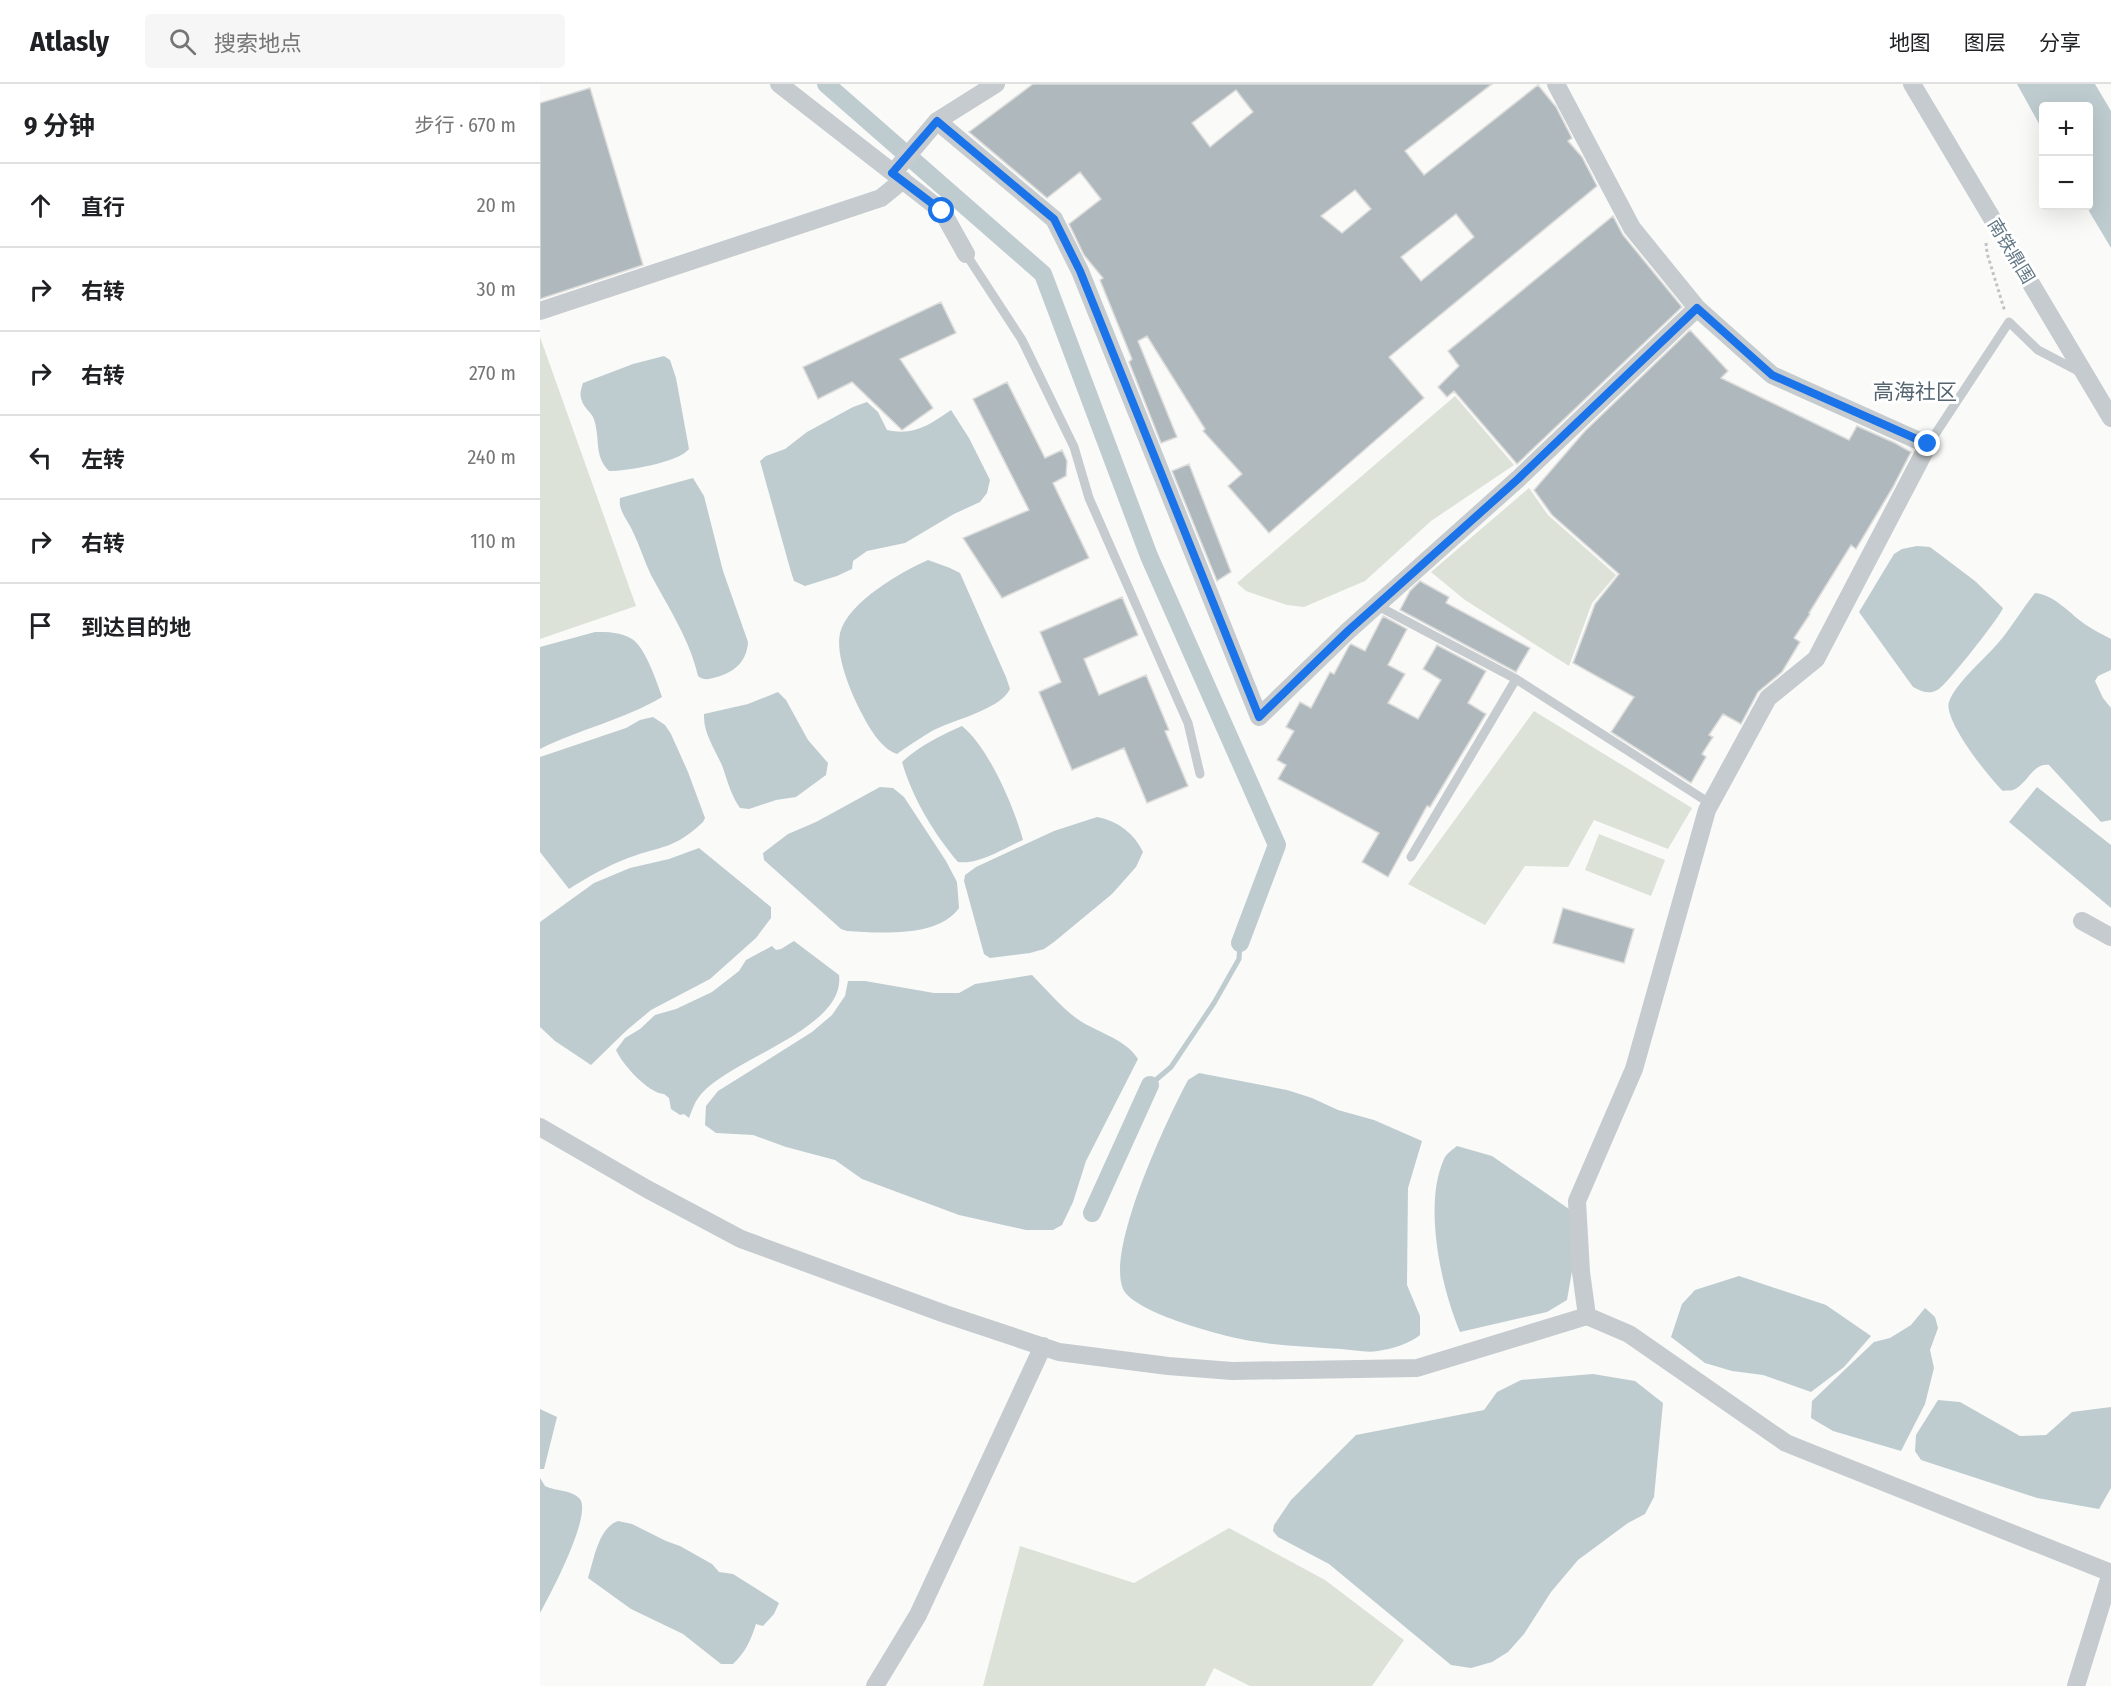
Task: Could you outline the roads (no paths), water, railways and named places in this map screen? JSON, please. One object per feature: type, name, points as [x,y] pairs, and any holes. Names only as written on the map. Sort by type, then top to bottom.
[{"type":"street","points":[[779,84],[900,171],[942,211],[966,254]]},
{"type":"street","points":[[540,311],[882,198],[922,138],[937,121],[996,84]]},
{"type":"street","points":[[1556,84],[1632,228],[1697,308],[1772,375],[1928,444],[1816,659],[1768,698],[1707,810],[1634,1069],[1577,1201],[1581,1272],[1587,1316]]},
{"type":"street","name":"南铁鼎围","points":[[1912,84],[2111,418]]},
{"type":"street","points":[[937,121],[1054,219],[1080,271],[1259,717],[1376,605],[1518,479],[1697,308]]},
{"type":"street","points":[[2082,921],[2111,937]]},
{"type":"street","points":[[540,1127],[647,1189],[741,1239],[945,1314],[1059,1352],[1168,1366],[1232,1371],[1417,1368],[1587,1316],[1629,1334],[1786,1443],[2111,1573],[2076,1686]]},
{"type":"street","points":[[875,1686],[918,1615],[1043,1346]]},
{"type":"lane","points":[[966,254],[1022,340],[1074,447],[1089,498],[1188,723],[1200,774]]},
{"type":"lane","points":[[1928,444],[2008,322],[2038,351],[2086,376]]},
{"type":"lane","points":[[1376,605],[1516,679],[1711,804]]},
{"type":"lane","points":[[1411,857],[1516,679]]},
{"type":"waterway","points":[[826,84],[1043,274],[1149,556],[1277,845],[1240,943]]},
{"type":"waterway","points":[[1150,1085],[1171,1067],[1214,1003],[1239,959],[1240,943]]},
{"type":"waterway","points":[[1092,1213],[1150,1085]]},
{"type":"district","name":"高海社区","points":[[1915,392]]}]
